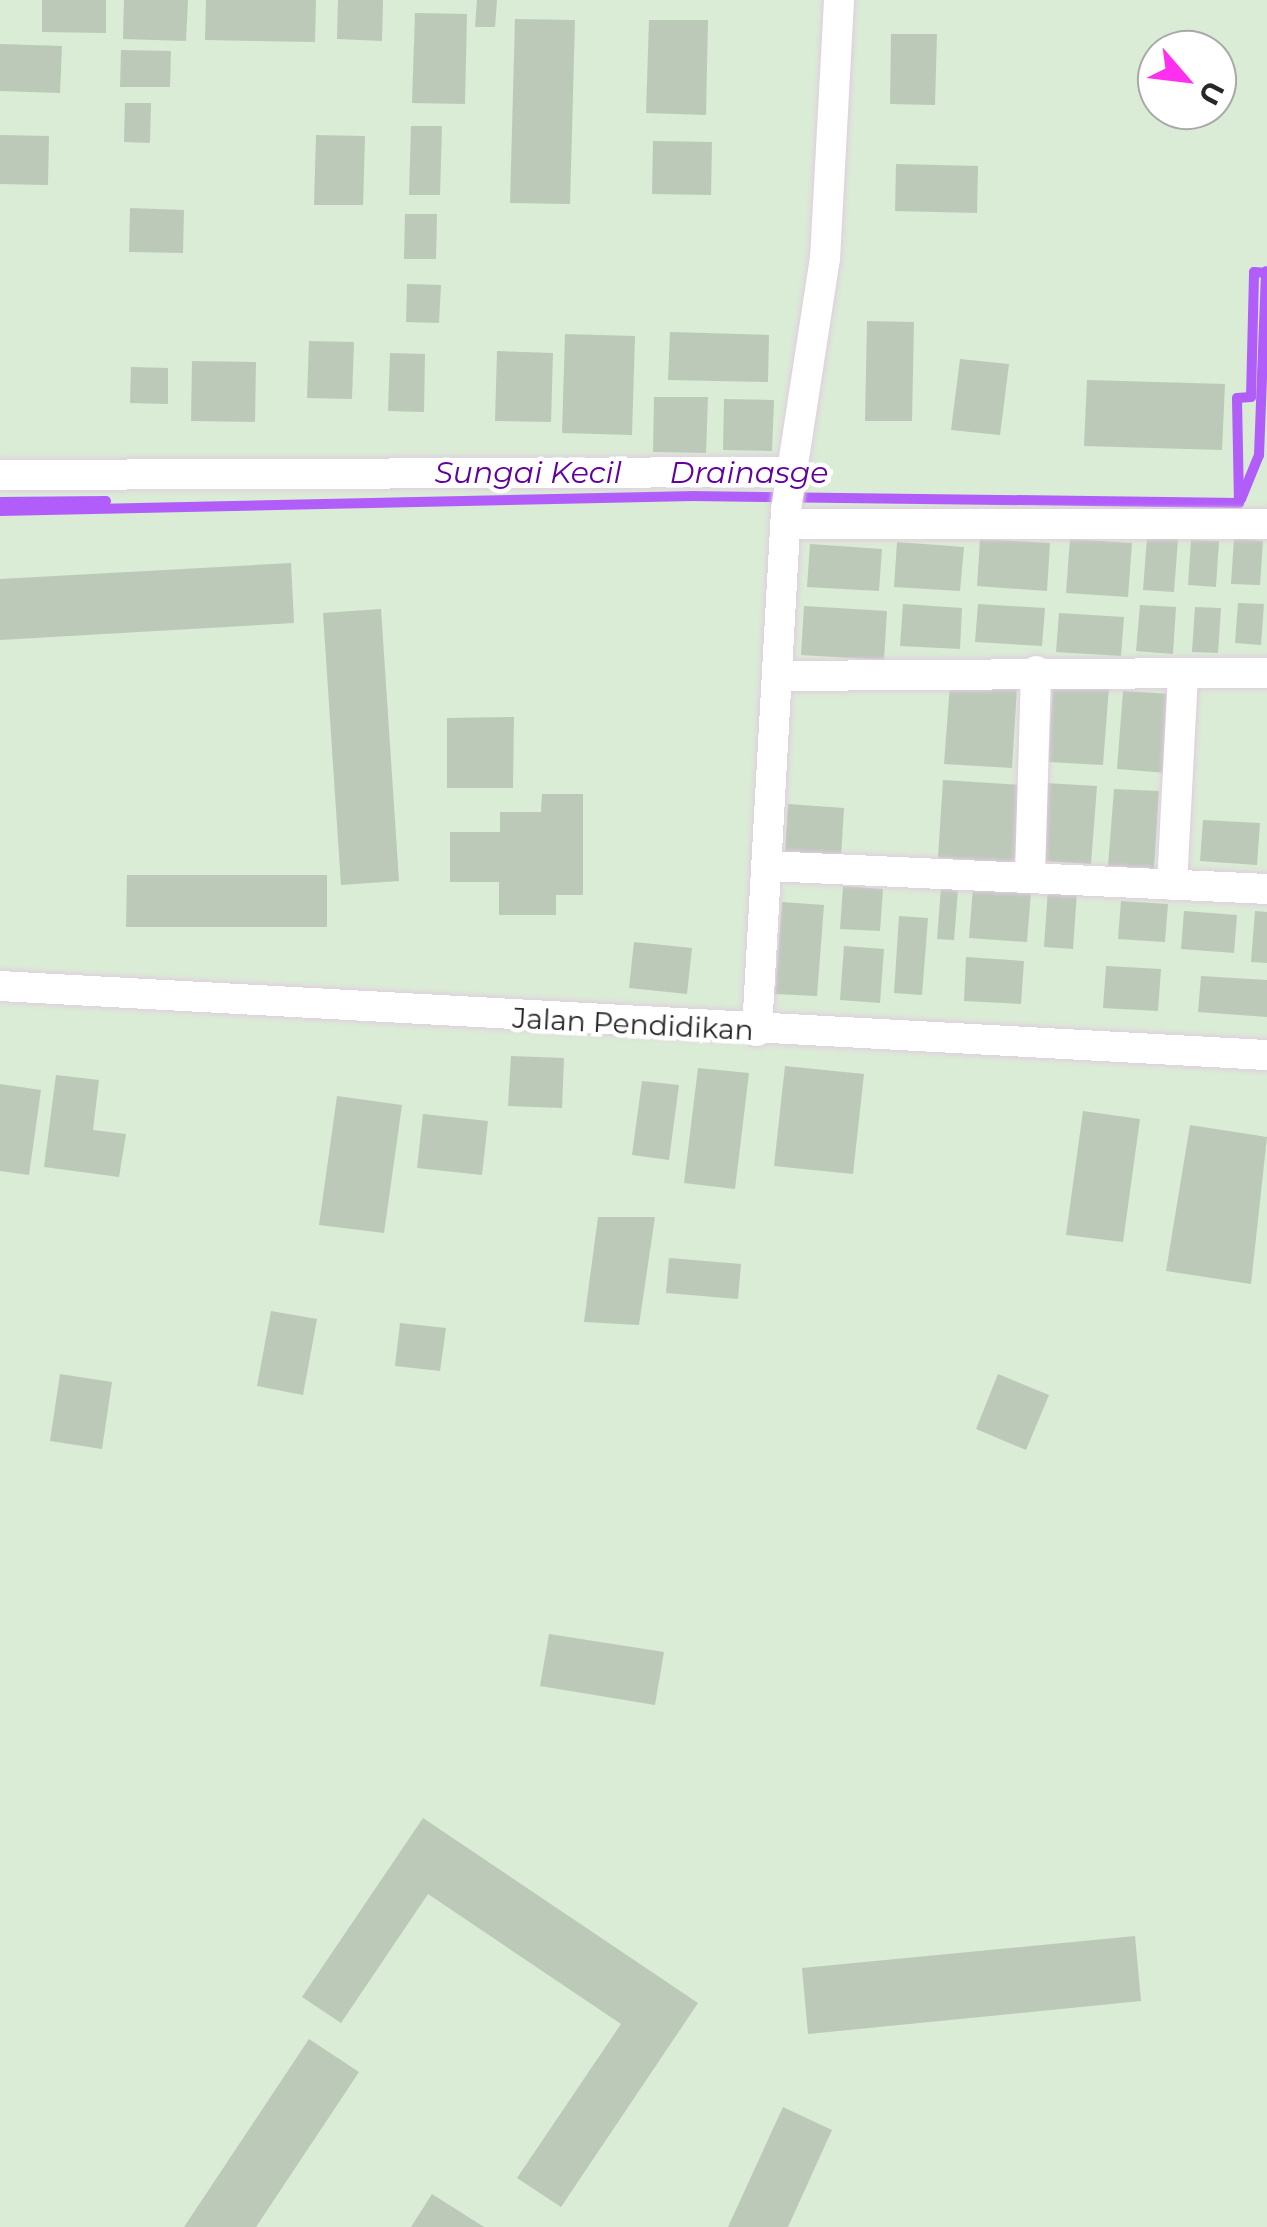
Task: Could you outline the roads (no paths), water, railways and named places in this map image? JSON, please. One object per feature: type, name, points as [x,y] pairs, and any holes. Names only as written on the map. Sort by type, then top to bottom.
[{"type":"street","points":[[757,1031],[787,499],[825,259],[840,0]]},
{"type":"street","points":[[0,475],[787,499],[1267,524]]},
{"type":"street","points":[[778,676],[1036,671],[1267,673]]},
{"type":"street","points":[[1030,876],[1036,671]]},
{"type":"street","points":[[1172,885],[1183,674]]},
{"type":"street","points":[[767,866],[1267,889]]},
{"type":"street","name":"Jalan Pendidikan","points":[[0,986],[757,1031],[1267,1055]]},
{"type":"waterway","name":"Sungai Kecil","points":[[1241,499],[1259,455],[1266,271]]},
{"type":"waterway","name":"Drainasge","points":[[0,511],[693,496],[1239,503],[1237,398],[1251,397],[1254,272],[1267,273]]},
{"type":"waterway","name":"Sungai Kecil","points":[[0,502],[106,501]]}]
